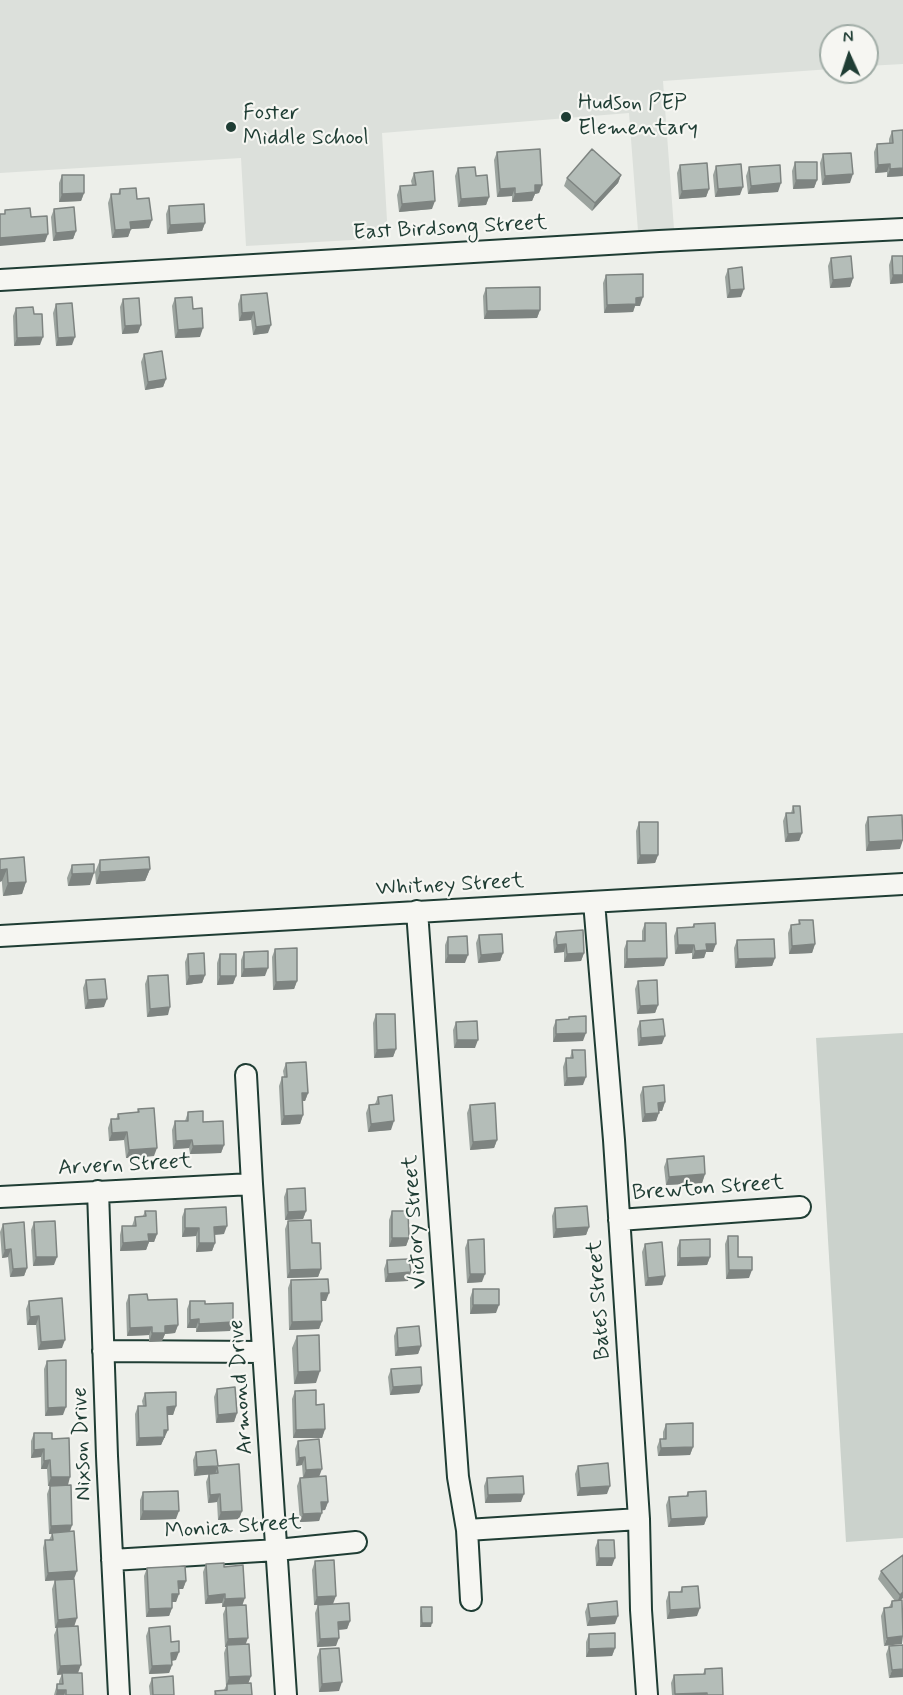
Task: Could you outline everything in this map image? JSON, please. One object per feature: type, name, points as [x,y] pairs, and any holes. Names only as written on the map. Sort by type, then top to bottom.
[{"type":"street","name":"East Birdsong Street","points":[[0,280],[903,229]]},
{"type":"street","name":"Whitney Street","points":[[0,936],[903,884]]},
{"type":"street","name":"Bates Street","points":[[594,902],[614,1140],[639,1519],[641,1610],[647,1695]]},
{"type":"street","name":"Victory Street","points":[[417,911],[458,1477],[467,1530],[471,1600]]},
{"type":"street","name":"Armond Drive","points":[[246,1075],[286,1695]]},
{"type":"street","name":"Arvern Street","points":[[0,1197],[252,1184]]},
{"type":"street","name":"Nixson Drive","points":[[98,1191],[118,1695]]},
{"type":"street","name":"Brewton Street","points":[[619,1220],[800,1207]]},
{"type":"street","points":[[104,1351],[263,1352]]},
{"type":"street","points":[[467,1530],[639,1519]]},
{"type":"street","name":"Monica Street","points":[[112,1560],[277,1550],[356,1542]]},
{"type":"shaded area","name":"Foster Middle School","points":[[0,0],[903,0],[903,64],[879,65],[879,24],[819,24],[819,70],[663,81],[674,229],[638,231],[629,113],[382,133],[388,238],[246,246],[241,158],[0,173]]},
{"type":"shaded area","points":[[903,1033],[903,1538],[846,1542],[816,1038]]},
{"type":"building","points":[[903,130],[903,168],[890,169],[890,164],[878,165],[877,144],[893,143],[892,131]]},
{"type":"building","points":[[540,149],[542,185],[535,185],[535,192],[515,194],[515,188],[500,189],[497,152]]},
{"type":"building","points":[[592,149],[621,175],[595,203],[567,178]]},
{"type":"building","points":[[851,153],[853,174],[825,176],[823,154]]},
{"type":"building","points":[[795,162],[817,162],[817,180],[796,180]]},
{"type":"building","points":[[707,163],[709,189],[682,191],[680,165]]},
{"type":"building","points":[[741,164],[743,187],[718,189],[716,166]]},
{"type":"building","points":[[780,165],[781,183],[751,186],[749,167]]},
{"type":"building","points":[[475,167],[476,176],[487,175],[489,197],[461,199],[458,168]]},
{"type":"building","points":[[433,171],[435,201],[402,204],[400,186],[416,185],[414,173]]},
{"type":"building","points":[[62,175],[84,175],[84,193],[62,194]]},
{"type":"building","points":[[136,188],[137,199],[149,198],[152,220],[130,222],[131,229],[115,230],[111,194],[120,194],[120,189]]},
{"type":"building","points":[[204,204],[205,223],[170,225],[169,206]]},
{"type":"building","points":[[74,207],[76,231],[56,233],[54,209]]},
{"type":"building","points":[[30,208],[31,217],[47,216],[48,234],[0,238],[0,214],[5,214],[5,210]]},
{"type":"building","points":[[851,256],[853,278],[833,280],[831,258]]},
{"type":"building","points":[[892,256],[903,256],[903,275],[893,275]]},
{"type":"building","points":[[742,267],[744,289],[730,290],[728,269]]},
{"type":"building","points":[[643,274],[643,297],[636,298],[636,304],[607,305],[606,275]]},
{"type":"building","points":[[540,287],[540,310],[487,311],[486,288]]},
{"type":"building","points":[[267,293],[271,325],[256,327],[254,312],[242,313],[241,295]]},
{"type":"building","points":[[192,297],[193,309],[202,308],[203,328],[178,330],[175,298]]},
{"type":"building","points":[[139,298],[141,325],[125,326],[123,299]]},
{"type":"building","points":[[72,303],[75,337],[58,338],[56,304]]},
{"type":"building","points":[[33,307],[34,314],[42,314],[43,337],[17,338],[16,308]]},
{"type":"building","points":[[162,351],[166,379],[148,382],[144,354]]},
{"type":"building","points":[[793,806],[800,806],[802,833],[788,834],[786,813],[794,813]]},
{"type":"building","points":[[902,815],[903,840],[869,842],[868,817]]},
{"type":"building","points":[[639,822],[658,822],[658,855],[640,855]]},
{"type":"building","points":[[24,857],[26,882],[8,883],[7,869],[0,870],[0,859]]},
{"type":"building","points":[[149,857],[150,869],[100,872],[100,860]]},
{"type":"building","points":[[94,864],[94,873],[72,874],[72,865]]},
{"type":"building","points":[[799,920],[813,920],[815,944],[792,946],[791,925],[800,924]]},
{"type":"building","points":[[645,923],[666,923],[667,958],[627,959],[627,941],[645,941]]},
{"type":"building","points":[[715,923],[716,944],[706,944],[707,950],[695,951],[694,945],[678,945],[677,928]]},
{"type":"building","points":[[583,930],[584,953],[567,954],[566,944],[557,945],[556,932]]},
{"type":"building","points":[[502,934],[503,953],[481,955],[479,935]]},
{"type":"building","points":[[467,936],[468,955],[448,955],[448,937]]},
{"type":"building","points":[[774,939],[775,958],[738,959],[737,940]]},
{"type":"building","points":[[297,948],[297,981],[276,982],[275,949]]},
{"type":"building","points":[[268,951],[268,968],[244,969],[244,952]]},
{"type":"building","points":[[204,953],[205,975],[189,976],[188,954]]},
{"type":"building","points":[[220,954],[236,954],[236,976],[220,976]]},
{"type":"building","points":[[168,975],[170,1007],[150,1009],[148,976]]},
{"type":"building","points":[[105,979],[107,999],[88,1000],[86,980]]},
{"type":"building","points":[[657,980],[658,1005],[640,1006],[638,981]]},
{"type":"building","points":[[376,1014],[395,1014],[396,1049],[377,1050]]},
{"type":"building","points":[[586,1016],[586,1033],[556,1034],[556,1020]]},
{"type":"building","points":[[663,1019],[665,1036],[641,1038],[640,1021]]},
{"type":"building","points":[[477,1021],[478,1040],[457,1040],[456,1022]]},
{"type":"building","points":[[572,1050],[585,1050],[586,1077],[567,1078],[566,1058],[573,1058]]},
{"type":"building","points":[[306,1062],[308,1093],[302,1093],[303,1115],[284,1116],[282,1077],[287,1077],[286,1063]]},
{"type":"building","points":[[664,1085],[665,1102],[658,1103],[659,1113],[645,1114],[643,1087]]},
{"type":"building","points":[[392,1095],[394,1121],[371,1124],[369,1105],[379,1104],[378,1097]]},
{"type":"building","points":[[495,1103],[497,1140],[473,1142],[470,1105]]},
{"type":"building","points":[[154,1108],[157,1148],[129,1150],[127,1132],[112,1133],[111,1119],[119,1119],[118,1114]]},
{"type":"building","points":[[203,1111],[203,1122],[223,1121],[224,1145],[193,1146],[192,1140],[176,1141],[175,1121],[188,1121],[188,1112]]},
{"type":"building","points":[[704,1156],[705,1174],[669,1177],[667,1159]]},
{"type":"building","points":[[305,1188],[306,1211],[288,1212],[287,1189]]},
{"type":"building","points":[[587,1206],[589,1227],[556,1229],[555,1208]]},
{"type":"building","points":[[226,1207],[227,1226],[214,1227],[215,1243],[199,1243],[199,1228],[185,1228],[185,1209]]},
{"type":"building","points":[[145,1211],[156,1211],[157,1234],[148,1234],[149,1241],[123,1243],[122,1226],[136,1226],[135,1217],[146,1216]]},
{"type":"building","points":[[392,1211],[408,1211],[409,1238],[392,1238]]},
{"type":"building","points":[[311,1220],[312,1243],[320,1243],[321,1269],[290,1270],[288,1221]]},
{"type":"building","points":[[55,1221],[57,1257],[36,1257],[34,1222]]},
{"type":"building","points":[[24,1222],[27,1268],[13,1269],[11,1249],[5,1250],[3,1224]]},
{"type":"building","points":[[728,1236],[738,1236],[738,1257],[752,1257],[752,1270],[729,1270]]},
{"type":"building","points":[[484,1239],[485,1274],[470,1274],[468,1240]]},
{"type":"building","points":[[710,1239],[710,1257],[680,1258],[680,1240]]},
{"type":"building","points":[[662,1242],[665,1276],[648,1278],[645,1244]]},
{"type":"building","points":[[409,1259],[411,1272],[388,1274],[387,1260]]},
{"type":"building","points":[[328,1279],[329,1293],[321,1293],[322,1321],[292,1322],[291,1280]]},
{"type":"building","points":[[473,1289],[499,1289],[499,1305],[473,1305]]},
{"type":"building","points":[[147,1294],[148,1300],[177,1299],[178,1325],[165,1326],[165,1333],[152,1333],[152,1327],[130,1328],[129,1295]]},
{"type":"building","points":[[62,1298],[65,1340],[41,1342],[39,1316],[30,1317],[29,1301]]},
{"type":"building","points":[[190,1301],[205,1301],[205,1304],[233,1303],[233,1322],[199,1324],[199,1319],[190,1320]]},
{"type":"building","points":[[419,1326],[421,1346],[398,1348],[397,1328]]},
{"type":"building","points":[[319,1335],[320,1371],[298,1372],[297,1336]]},
{"type":"building","points":[[66,1360],[66,1407],[48,1408],[47,1361]]},
{"type":"building","points":[[421,1367],[422,1385],[393,1387],[391,1369]]},
{"type":"building","points":[[235,1387],[237,1413],[218,1415],[217,1389]]},
{"type":"building","points":[[316,1390],[316,1405],[324,1404],[325,1429],[296,1430],[295,1391]]},
{"type":"building","points":[[176,1392],[176,1406],[167,1407],[168,1430],[164,1430],[164,1437],[139,1438],[138,1406],[146,1406],[145,1393]]},
{"type":"building","points":[[693,1423],[693,1447],[661,1448],[660,1439],[666,1439],[666,1424]]},
{"type":"building","points":[[34,1433],[52,1433],[52,1439],[69,1438],[70,1477],[51,1477],[50,1460],[44,1461],[44,1449],[34,1450]]},
{"type":"building","points":[[319,1439],[322,1469],[306,1470],[305,1457],[299,1458],[298,1441]]},
{"type":"building","points":[[216,1450],[218,1466],[197,1467],[196,1452]]},
{"type":"building","points":[[608,1463],[610,1486],[580,1488],[578,1466]]},
{"type":"building","points":[[239,1464],[242,1511],[221,1512],[220,1494],[210,1495],[209,1474],[218,1473],[217,1466]]},
{"type":"building","points":[[326,1476],[328,1502],[321,1502],[322,1513],[303,1514],[300,1478]]},
{"type":"building","points":[[523,1476],[524,1494],[488,1495],[487,1478]]},
{"type":"building","points":[[71,1485],[72,1525],[51,1526],[50,1486]]},
{"type":"building","points":[[178,1491],[179,1511],[143,1511],[143,1492]]},
{"type":"building","points":[[706,1491],[707,1517],[671,1519],[669,1497],[688,1496],[688,1492]]},
{"type":"building","points":[[74,1531],[77,1571],[48,1573],[45,1540],[53,1540],[52,1533]]},
{"type":"building","points":[[598,1540],[614,1540],[615,1558],[599,1558]]},
{"type":"building","points":[[903,1555],[903,1592],[900,1595],[881,1571]]},
{"type":"building","points":[[334,1560],[336,1596],[317,1597],[315,1561]]},
{"type":"building","points":[[224,1563],[224,1567],[243,1565],[245,1598],[225,1599],[225,1594],[208,1596],[206,1564]]},
{"type":"building","points":[[185,1566],[186,1581],[178,1581],[179,1594],[172,1594],[172,1608],[149,1609],[147,1568]]},
{"type":"building","points":[[74,1579],[77,1618],[58,1620],[55,1580]]},
{"type":"building","points":[[698,1586],[700,1608],[670,1610],[669,1592],[682,1592],[682,1587]]},
{"type":"building","points":[[902,1600],[903,1636],[887,1638],[884,1608],[892,1607],[892,1601]]},
{"type":"building","points":[[617,1601],[618,1616],[590,1618],[588,1604]]},
{"type":"building","points":[[349,1603],[350,1621],[338,1622],[339,1638],[320,1639],[318,1605]]},
{"type":"building","points":[[246,1605],[248,1638],[228,1639],[226,1606]]},
{"type":"building","points":[[421,1607],[432,1607],[432,1623],[422,1623]]},
{"type":"building","points":[[78,1626],[81,1665],[60,1666],[57,1627]]},
{"type":"building","points":[[170,1626],[171,1642],[179,1641],[179,1652],[171,1653],[172,1665],[152,1666],[149,1628]]},
{"type":"building","points":[[615,1633],[615,1648],[589,1649],[589,1634]]},
{"type":"building","points":[[249,1644],[251,1676],[229,1677],[227,1645]]},
{"type":"building","points":[[903,1645],[903,1669],[892,1670],[889,1646]]},
{"type":"building","points":[[339,1648],[342,1682],[322,1684],[320,1649]]},
{"type":"building","points":[[722,1668],[723,1695],[675,1694],[674,1675],[705,1674],[705,1669]]},
{"type":"building","points":[[62,1673],[82,1673],[83,1695],[66,1695],[66,1690],[57,1690],[57,1684],[63,1684]]},
{"type":"building","points":[[173,1676],[174,1695],[153,1695],[152,1678]]},
{"type":"building","points":[[251,1683],[252,1695],[216,1695],[215,1691],[227,1690],[227,1684]]},
{"type":"place","name":"Hudson PEP Elementary","points":[[566,117]]},
{"type":"place","name":"Foster Middle School","points":[[231,127]]}]
